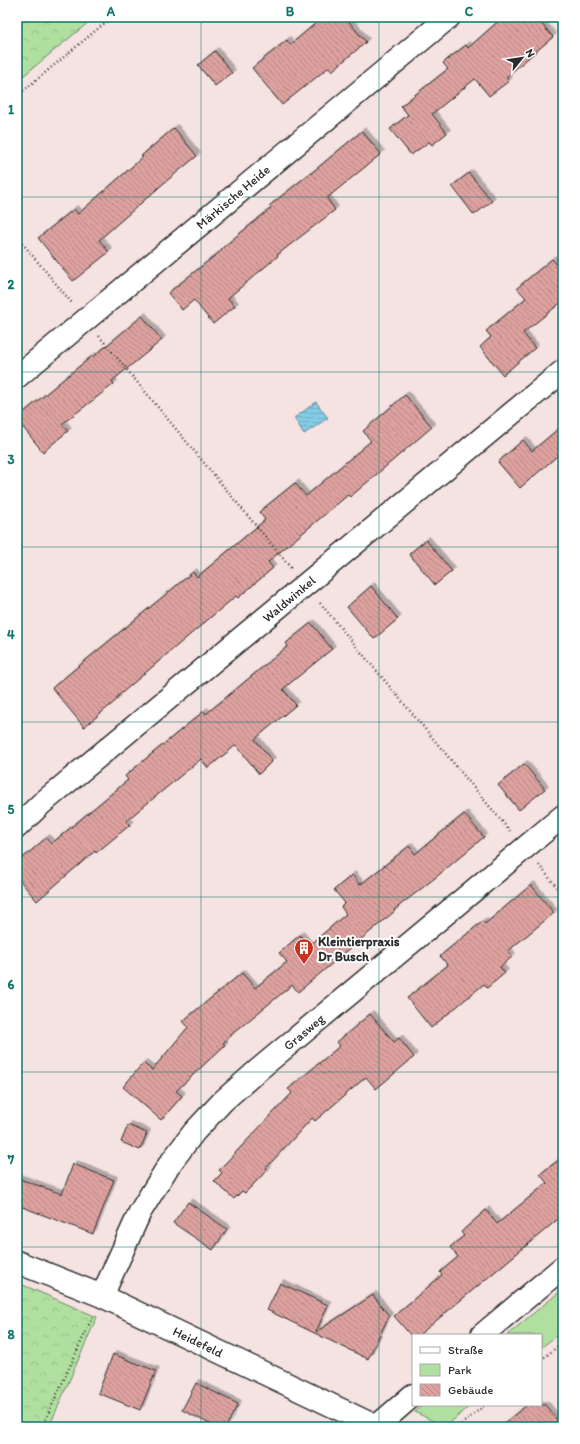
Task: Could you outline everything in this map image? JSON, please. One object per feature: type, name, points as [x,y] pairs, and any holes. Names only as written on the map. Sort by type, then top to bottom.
[{"type":"street","name":"Märkische Heide","points":[[17,377],[450,17]]},
{"type":"street","name":"Waldwinkel","points":[[17,827],[41,804],[563,372]]},
{"type":"street","name":"Grasweg","points":[[102,1296],[140,1212],[169,1165],[194,1132],[223,1101],[258,1070],[563,816]]},
{"type":"street","name":"Heidefeld","points":[[17,1262],[102,1296],[376,1427]]},
{"type":"street","points":[[483,1334],[563,1267]]},
{"type":"street","points":[[376,1427],[412,1396]]},
{"type":"path","points":[[17,96],[112,17]]},
{"type":"path","points":[[17,238],[563,895]]},
{"type":"path","points":[[42,1427],[102,1296]]},
{"type":"path","points":[[542,1359],[563,1342]]},
{"type":"path","points":[[458,1427],[484,1406]]},
{"type":"green space","points":[[17,17],[95,17],[17,81]]},
{"type":"green space","points":[[23,1285],[97,1317],[49,1427],[17,1427],[17,1299]]},
{"type":"green space","points":[[563,1289],[563,1330],[542,1347],[542,1334],[508,1334]]},
{"type":"green space","points":[[422,1406],[470,1406],[445,1427],[415,1412]]},
{"type":"water","points":[[316,402],[328,418],[304,434],[294,418]]},
{"type":"building","points":[[323,17],[345,17],[366,42],[332,71],[329,67],[282,105],[252,68],[287,40],[290,45]]},
{"type":"building","points":[[503,17],[536,17],[553,37],[506,77],[509,81],[489,96],[475,79],[432,114],[447,133],[432,145],[429,142],[411,155],[390,129],[408,115],[401,106],[448,69],[443,63],[466,45],[468,48]]},
{"type":"building","points":[[215,51],[232,73],[215,86],[198,65]]},
{"type":"building","points":[[174,128],[197,156],[99,240],[109,252],[73,281],[38,238],[74,209],[78,214]]},
{"type":"building","points":[[362,131],[381,154],[327,198],[335,210],[277,255],[278,256],[228,298],[235,306],[213,324],[194,300],[182,310],[168,293],[222,250],[221,249],[271,208],[269,206]]},
{"type":"building","points":[[469,173],[492,201],[474,215],[452,186]]},
{"type":"building","points":[[552,259],[563,272],[563,301],[523,333],[535,348],[503,375],[480,347],[491,337],[486,331],[526,298],[517,288]]},
{"type":"building","points":[[142,316],[162,340],[112,381],[114,384],[62,424],[68,431],[43,452],[17,420],[17,418]]},
{"type":"building","points":[[405,395],[432,427],[350,497],[348,495],[268,562],[273,568],[238,598],[236,596],[84,727],[52,688],[193,572],[197,577],[265,520],[259,512],[295,483],[306,496],[371,441],[363,431]]},
{"type":"building","points":[[563,425],[563,451],[520,488],[498,462],[523,440],[532,451]]},
{"type":"building","points":[[426,540],[452,571],[435,585],[409,554]]},
{"type":"building","points":[[371,586],[398,619],[374,639],[347,607]]},
{"type":"building","points":[[311,623],[332,649],[283,689],[296,705],[255,739],[272,761],[259,774],[236,745],[208,768],[201,759],[126,821],[130,825],[96,853],[95,851],[37,901],[17,877],[17,863],[46,838],[51,844],[128,780],[125,776],[204,711],[206,714],[288,646],[286,643]]},
{"type":"building","points":[[524,764],[545,789],[519,810],[498,785]]},
{"type":"building","points":[[464,814],[484,837],[394,910],[395,911],[298,992],[292,985],[231,1035],[223,1043],[225,1045],[176,1091],[182,1096],[161,1120],[123,1087],[143,1063],[152,1070],[188,1027],[183,1021],[242,973],[255,988],[287,962],[279,953],[300,935],[309,946],[346,914],[341,907],[345,903],[334,890],[352,875],[360,885],[409,846],[415,854]]},
{"type":"building","points":[[531,885],[554,913],[508,951],[512,957],[500,967],[505,973],[487,988],[484,984],[431,1028],[407,998],[448,965],[440,956],[483,921],[485,924]]},
{"type":"building","points":[[370,1014],[394,1042],[399,1038],[414,1057],[376,1089],[366,1077],[315,1121],[312,1118],[245,1193],[242,1191],[234,1199],[214,1181],[222,1173],[219,1170],[292,1093],[288,1089],[340,1046],[337,1042]]},
{"type":"building","points":[[128,1125],[147,1133],[140,1150],[121,1142]]},
{"type":"building","points":[[563,1157],[563,1215],[420,1334],[412,1334],[412,1337],[394,1316],[442,1275],[440,1272],[458,1257],[450,1247],[464,1236],[461,1232],[486,1210],[497,1224],[547,1183],[540,1174]]},
{"type":"building","points":[[73,1164],[114,1180],[93,1234],[17,1205],[17,1178],[62,1194]]},
{"type":"building","points":[[188,1202],[227,1229],[213,1250],[173,1223]]},
{"type":"building","points":[[280,1283],[328,1305],[316,1332],[373,1295],[389,1316],[368,1359],[267,1310]]},
{"type":"building","points":[[113,1354],[156,1371],[140,1410],[98,1393]]},
{"type":"building","points":[[196,1383],[238,1404],[226,1427],[216,1427],[182,1410]]},
{"type":"building","points":[[545,1405],[563,1427],[499,1427],[526,1406]]},
{"type":"place","name":"Kleintierpraxis Dr Busch","points":[[304,965]]}]
